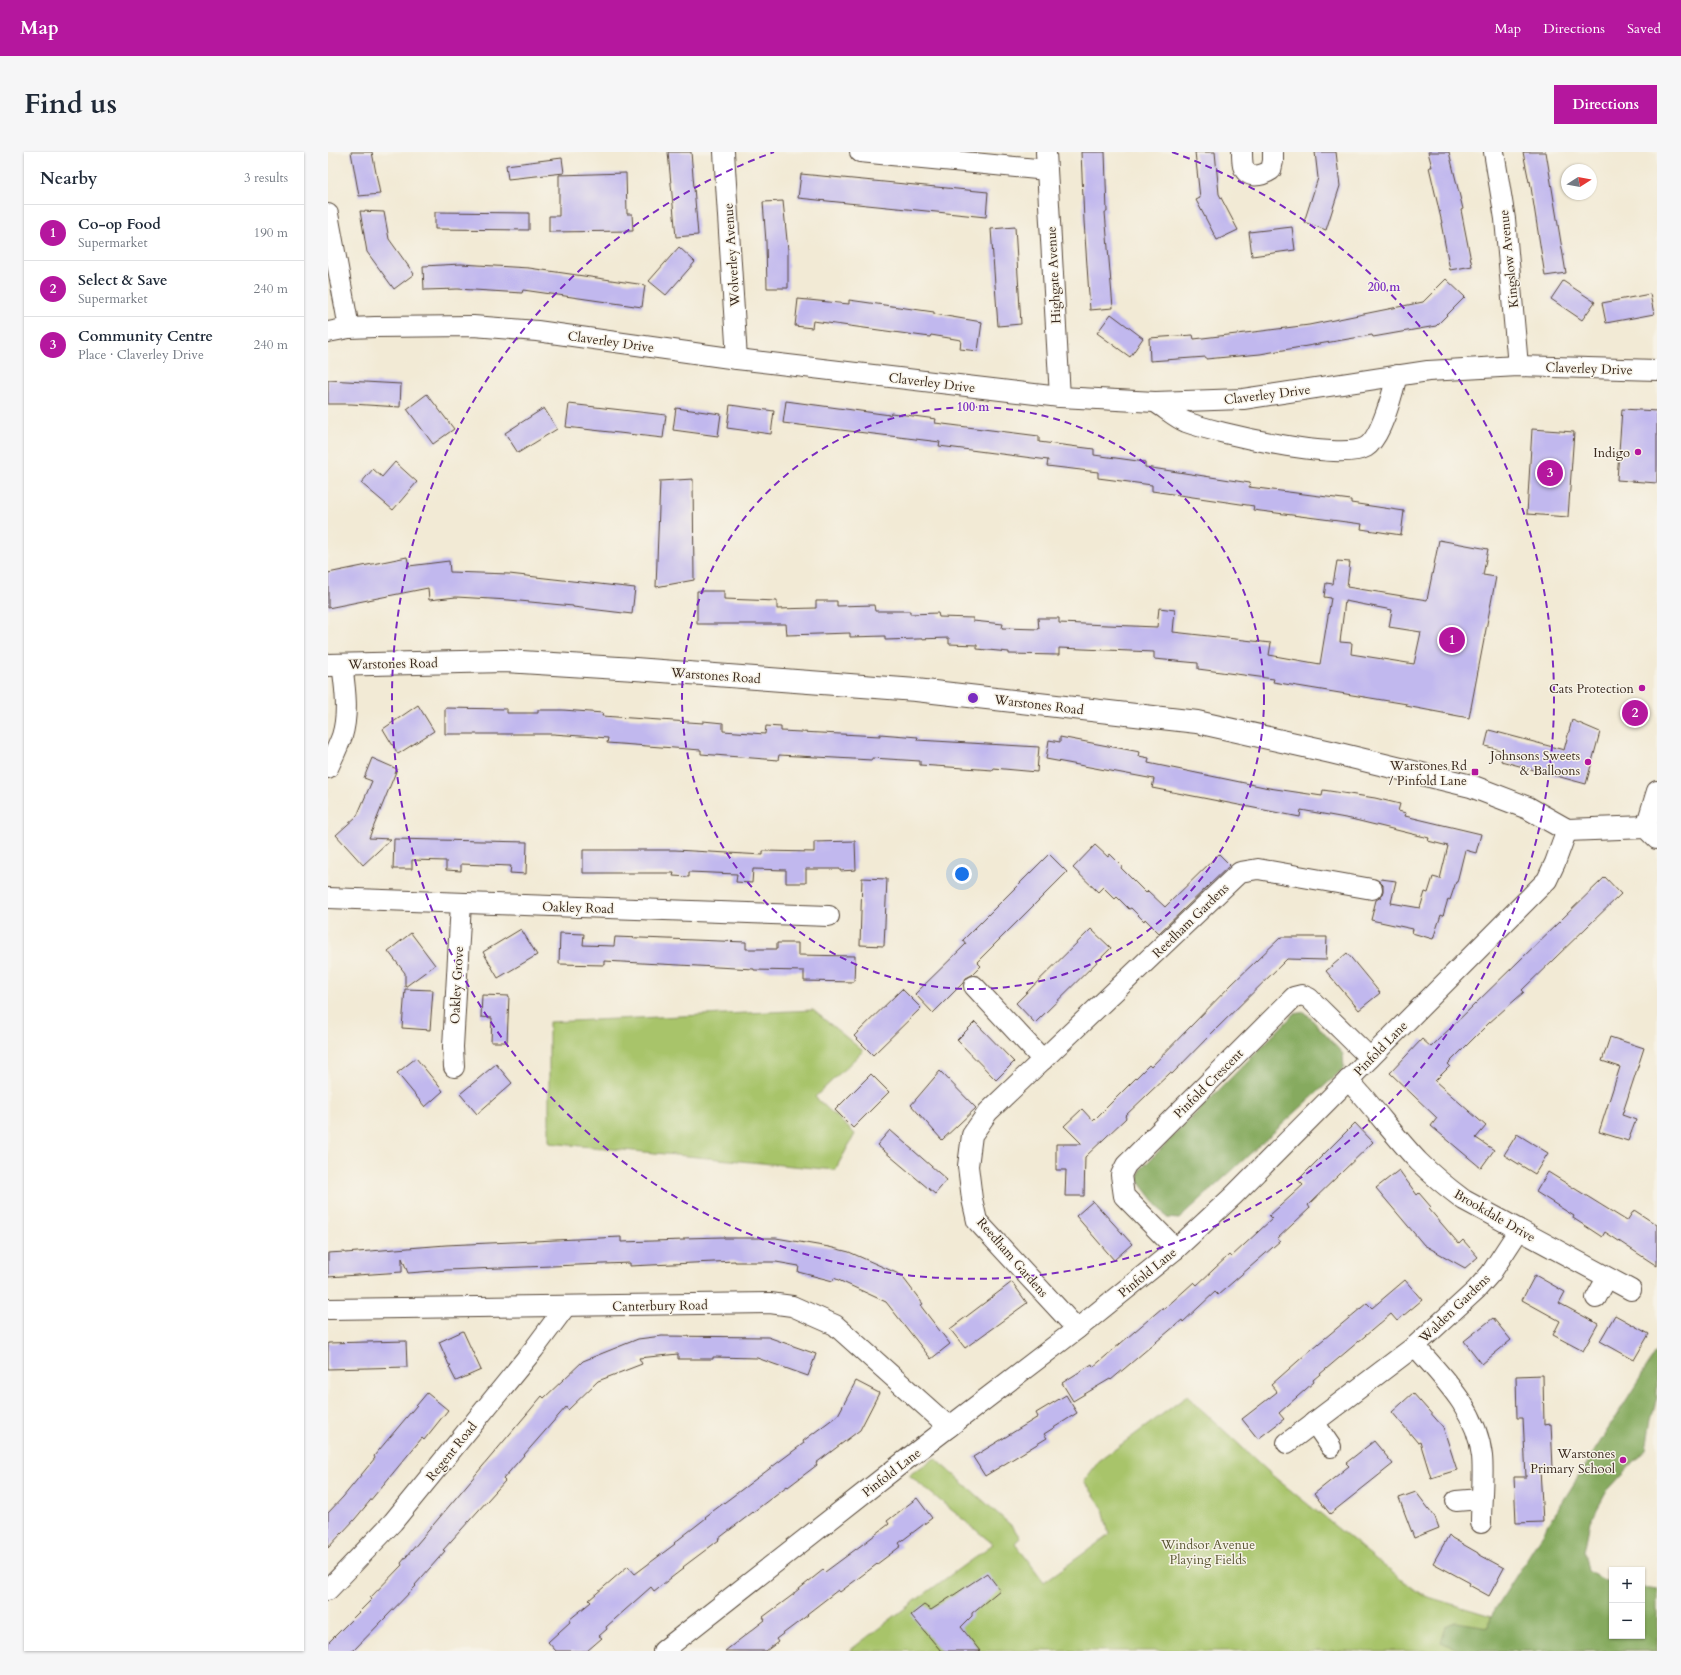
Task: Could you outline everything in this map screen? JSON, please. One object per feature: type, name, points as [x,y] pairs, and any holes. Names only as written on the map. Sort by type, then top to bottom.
[{"type":"street","name":"Wolverley Avenue","points":[[724,152],[737,359]]},
{"type":"street","points":[[860,152],[1046,161]]},
{"type":"street","points":[[1242,152],[1244,168],[1248,173],[1254,176],[1264,176],[1271,170],[1273,152]]},
{"type":"street","name":"Kingslow Avenue","points":[[1494,152],[1504,219],[1518,366]]},
{"type":"street","name":"Highgate Avenue","points":[[1046,161],[1060,397]]},
{"type":"street","points":[[328,214],[349,328]]},
{"type":"street","name":"Claverley Drive","points":[[328,332],[349,328],[473,326],[537,330],[737,359],[1060,397],[1155,402],[1242,399],[1428,371],[1518,366],[1657,370]]},
{"type":"street","points":[[1155,402],[1185,422],[1253,440],[1321,451],[1348,451],[1366,447],[1376,435],[1390,403],[1397,375]]},
{"type":"street","name":"Warstones Road","points":[[335,664],[505,661],[748,677],[916,690],[1197,722],[1331,752],[1471,786],[1528,808],[1567,830]]},
{"type":"street","points":[[328,768],[342,735],[345,720],[346,700],[335,664]]},
{"type":"street","points":[[1567,830],[1652,832],[1657,791]]},
{"type":"street","name":"Pinfold Lane","points":[[663,1651],[949,1427],[1078,1329],[1176,1249],[1233,1196],[1546,880],[1556,863],[1567,830]]},
{"type":"street","name":"Reedham Gardens","points":[[1078,1329],[977,1221],[972,1199],[968,1166],[972,1135],[988,1112],[1240,872],[1258,869],[1372,889]]},
{"type":"street","name":"Oakley Road","points":[[328,898],[829,916]]},
{"type":"street","name":"Oakley Grove","points":[[454,1067],[453,1047],[461,903]]},
{"type":"street","points":[[974,986],[1043,1060]]},
{"type":"street","name":"Pinfold Crescent","points":[[1176,1249],[1124,1196],[1121,1175],[1126,1165],[1294,997],[1302,996],[1308,998],[1370,1058]]},
{"type":"street","name":"Brookdale Drive","points":[[1348,1080],[1420,1162],[1439,1181],[1464,1200],[1631,1290]]},
{"type":"street","name":"Walden Gardens","points":[[1287,1443],[1415,1346],[1476,1290],[1486,1279],[1519,1230]]},
{"type":"street","points":[[1596,1298],[1608,1278]]},
{"type":"street","name":"Canterbury Road","points":[[328,1309],[770,1303],[792,1306],[835,1325],[949,1427]]},
{"type":"street","name":"Regent Road","points":[[328,1590],[393,1522],[534,1349],[566,1306]]},
{"type":"street","name":"Walden Gardens","points":[[1415,1346],[1458,1395],[1472,1419],[1478,1436],[1482,1457],[1481,1523]]},
{"type":"street","points":[[1314,1422],[1331,1447]]},
{"type":"street","points":[[1456,1501],[1481,1499]]},
{"type":"green space","points":[[813,1010],[863,1051],[815,1097],[855,1134],[835,1170],[549,1143],[549,1022]]},
{"type":"green space","points":[[1305,1012],[1343,1054],[1344,1068],[1179,1219],[1167,1218],[1138,1180],[1141,1169],[1294,1014]]},
{"type":"green space","name":"Warstones Primary School","points":[[1657,1351],[1657,1397],[1651,1419],[1646,1449],[1607,1491],[1590,1522],[1584,1551],[1588,1571],[1609,1582],[1609,1639],[1645,1639],[1645,1587],[1657,1589],[1657,1651],[1462,1651],[1441,1642],[1446,1626],[1456,1622],[1489,1627],[1491,1616]]},
{"type":"green space","name":"Windsor Avenue Playing Fields","points":[[1187,1396],[1273,1476],[1404,1582],[1425,1596],[1491,1616],[1534,1614],[1609,1635],[1609,1639],[1645,1639],[1645,1634],[1657,1628],[1657,1651],[849,1651],[993,1544],[909,1475],[935,1458],[1013,1527],[1020,1538],[1015,1543],[1044,1582],[1109,1535],[1103,1508],[1084,1481],[1099,1461]]},
{"type":"building","points":[[351,152],[372,152],[380,194],[359,196]]},
{"type":"building","points":[[668,152],[691,152],[698,235],[676,237]]},
{"type":"building","points":[[1081,152],[1105,152],[1107,212],[1105,212],[1113,308],[1090,310]]},
{"type":"building","points":[[1195,152],[1215,152],[1219,194],[1238,230],[1217,240],[1196,200],[1200,198]]},
{"type":"building","points":[[1315,152],[1336,152],[1340,186],[1326,230],[1304,222],[1318,178]]},
{"type":"building","points":[[1428,152],[1449,152],[1463,209],[1461,210],[1472,266],[1450,270],[1442,223],[1429,167],[1432,167]]},
{"type":"building","points":[[1523,152],[1546,152],[1566,273],[1545,276],[1530,181],[1529,182]]},
{"type":"building","points":[[562,158],[564,173],[508,179],[506,165]]},
{"type":"building","points":[[626,173],[627,214],[632,214],[633,231],[549,232],[549,216],[559,216],[559,175]]},
{"type":"building","points":[[801,174],[988,192],[986,217],[798,198]]},
{"type":"building","points":[[783,201],[788,250],[788,288],[767,288],[763,202]]},
{"type":"building","points":[[360,211],[384,212],[389,239],[414,274],[394,289],[367,252]]},
{"type":"building","points":[[435,212],[529,213],[529,230],[435,229]]},
{"type":"building","points":[[1015,227],[1021,324],[998,326],[991,229]]},
{"type":"building","points":[[1292,227],[1295,250],[1252,256],[1249,232]]},
{"type":"building","points":[[679,247],[695,262],[666,295],[649,281]]},
{"type":"building","points":[[461,264],[529,268],[645,285],[642,307],[523,290],[522,293],[458,289],[424,290],[423,266]]},
{"type":"building","points":[[1446,279],[1465,297],[1436,326],[1260,354],[1206,359],[1206,357],[1150,361],[1149,338],[1193,335],[1194,339],[1309,325],[1423,302]]},
{"type":"building","points":[[1563,281],[1595,302],[1582,320],[1551,299]]},
{"type":"building","points":[[1650,294],[1654,314],[1606,323],[1602,303]]},
{"type":"building","points":[[798,299],[849,304],[849,300],[934,312],[934,314],[982,322],[978,351],[960,349],[961,340],[931,335],[930,337],[813,321],[812,328],[795,326]]},
{"type":"building","points":[[1111,314],[1143,338],[1130,357],[1097,333]]},
{"type":"building","points":[[328,380],[401,384],[400,407],[328,404]]},
{"type":"building","points":[[427,394],[454,429],[433,444],[407,409]]},
{"type":"building","points":[[786,401],[890,415],[891,413],[936,419],[935,423],[1039,436],[1039,442],[1094,449],[1094,455],[1145,462],[1145,467],[1250,483],[1249,487],[1351,500],[1351,503],[1404,511],[1401,535],[1361,529],[1362,524],[1253,510],[1254,506],[1152,491],[1152,485],[1098,478],[1098,472],[1047,466],[1048,460],[939,446],[940,442],[783,423]]},
{"type":"building","points":[[569,404],[666,415],[663,438],[566,427]]},
{"type":"building","points":[[730,405],[774,411],[771,434],[727,428]]},
{"type":"building","points":[[544,408],[557,429],[518,453],[505,433]]},
{"type":"building","points":[[676,408],[721,414],[718,436],[673,430]]},
{"type":"building","name":"Indigo","points":[[1622,409],[1657,411],[1657,483],[1617,480]]},
{"type":"building","points":[[1532,429],[1574,432],[1568,517],[1527,514]]},
{"type":"building","points":[[395,462],[417,482],[393,510],[361,483],[373,469],[382,477]]},
{"type":"building","points":[[693,479],[694,580],[656,587],[660,481]]},
{"type":"building","points":[[1439,540],[1488,549],[1483,575],[1496,577],[1469,718],[1406,706],[1407,704],[1273,682],[1274,679],[1198,669],[1198,663],[1154,659],[1154,652],[1059,648],[1059,655],[1009,654],[1009,652],[977,649],[977,645],[949,644],[949,638],[885,640],[885,636],[850,637],[850,633],[787,635],[786,624],[697,624],[697,591],[724,591],[724,599],[777,601],[777,609],[816,608],[816,601],[837,601],[837,606],[874,605],[875,611],[910,611],[910,614],[938,613],[939,617],[973,618],[973,621],[1003,624],[1002,628],[1039,629],[1038,618],[1059,618],[1059,623],[1157,627],[1159,608],[1175,610],[1173,632],[1271,643],[1269,655],[1320,664],[1331,598],[1324,597],[1326,583],[1333,584],[1337,561],[1350,562],[1347,587],[1427,600]],"holes":[[[1345,601],[1392,610],[1389,627],[1421,632],[1414,664],[1351,654],[1352,643],[1340,642]]]},
{"type":"building","points":[[407,557],[409,566],[449,561],[450,572],[509,574],[635,588],[632,614],[573,606],[509,600],[456,597],[429,600],[428,588],[328,608],[328,573]]},
{"type":"building","points":[[418,705],[434,731],[398,754],[383,729]]},
{"type":"building","points":[[445,708],[507,709],[507,713],[538,713],[538,710],[563,710],[603,713],[602,716],[723,723],[723,731],[765,734],[766,726],[781,727],[781,731],[880,736],[880,734],[918,737],[917,740],[1039,747],[1037,772],[993,768],[993,770],[920,765],[920,761],[872,758],[872,760],[779,755],[778,760],[701,754],[701,750],[607,743],[608,738],[553,734],[445,734]]},
{"type":"building","points":[[1572,720],[1600,732],[1586,784],[1501,761],[1504,751],[1485,746],[1489,730],[1564,750]]},
{"type":"building","points":[[1060,737],[1140,752],[1139,756],[1149,758],[1148,763],[1269,788],[1322,796],[1323,790],[1375,798],[1400,804],[1398,811],[1406,813],[1405,816],[1481,834],[1476,853],[1465,850],[1457,882],[1450,900],[1448,899],[1443,916],[1441,915],[1433,939],[1412,933],[1413,929],[1371,920],[1376,900],[1381,897],[1383,891],[1383,885],[1380,882],[1381,879],[1396,881],[1391,903],[1420,908],[1425,892],[1428,893],[1433,877],[1440,879],[1448,846],[1428,841],[1429,838],[1351,819],[1301,810],[1300,817],[1152,788],[1154,779],[1046,759],[1049,740],[1060,742]]},
{"type":"building","points":[[372,758],[397,769],[369,838],[391,839],[363,865],[336,835],[357,816],[372,781],[364,778]]},
{"type":"building","points":[[394,839],[527,842],[526,874],[510,873],[511,866],[461,864],[461,871],[446,870],[446,861],[412,860],[412,869],[393,869]]},
{"type":"building","points":[[855,841],[856,870],[840,871],[840,869],[806,869],[806,883],[786,883],[786,870],[753,869],[752,883],[736,882],[737,874],[689,872],[689,877],[673,876],[674,873],[583,873],[583,850],[675,850],[763,855],[763,851],[814,852],[814,842]]},
{"type":"building","points":[[1095,845],[1108,857],[1110,854],[1122,866],[1121,868],[1146,893],[1148,891],[1165,907],[1219,854],[1230,865],[1159,933],[1145,919],[1144,921],[1117,897],[1115,899],[1103,887],[1098,892],[1073,868]]},
{"type":"building","points":[[1049,854],[1067,872],[977,962],[981,966],[972,975],[966,978],[963,983],[933,1013],[915,994],[966,944],[963,940]]},
{"type":"building","points":[[1605,877],[1621,894],[1522,990],[1524,992],[1489,1023],[1448,1064],[1450,1066],[1435,1081],[1486,1126],[1476,1138],[1494,1150],[1481,1168],[1431,1126],[1437,1118],[1390,1073],[1422,1039],[1431,1047]]},
{"type":"building","points":[[862,878],[887,879],[884,946],[860,945]]},
{"type":"building","points":[[521,929],[537,955],[498,978],[483,952]]},
{"type":"building","points":[[1091,929],[1111,948],[1035,1023],[1016,1003]]},
{"type":"building","points":[[411,933],[435,965],[405,987],[405,973],[388,951]]},
{"type":"building","points":[[560,933],[584,934],[583,945],[614,946],[615,937],[746,942],[746,949],[777,949],[777,943],[798,943],[798,955],[855,956],[854,982],[804,981],[804,971],[754,970],[604,961],[604,965],[559,964]]},
{"type":"building","points":[[1281,937],[1327,937],[1326,960],[1287,959],[1172,1074],[1170,1073],[1085,1157],[1084,1196],[1065,1196],[1066,1170],[1056,1170],[1056,1144],[1082,1144],[1064,1126],[1082,1109],[1093,1121],[1149,1065],[1151,1067],[1232,984]]},
{"type":"building","points":[[1347,953],[1380,993],[1359,1010],[1326,971]]},
{"type":"building","points":[[405,989],[433,990],[430,1030],[402,1028]]},
{"type":"building","points":[[902,989],[921,1008],[873,1055],[854,1036]]},
{"type":"building","points":[[482,995],[509,996],[507,1042],[491,1042],[492,1018],[481,1017]]},
{"type":"building","points":[[975,1022],[1014,1062],[996,1080],[957,1040]]},
{"type":"building","points":[[1610,1037],[1644,1048],[1622,1115],[1636,1120],[1628,1141],[1599,1132],[1620,1067],[1602,1061]]},
{"type":"building","points":[[416,1058],[443,1091],[425,1107],[397,1073]]},
{"type":"building","points":[[496,1064],[512,1083],[477,1114],[460,1094]]},
{"type":"building","points":[[940,1071],[976,1108],[942,1140],[911,1105]]},
{"type":"building","points":[[871,1074],[889,1092],[853,1128],[835,1110]]},
{"type":"building","points":[[1355,1123],[1373,1142],[1308,1205],[1310,1208],[1277,1239],[1280,1241],[1218,1295],[1215,1292],[1183,1322],[1182,1320],[1111,1380],[1110,1379],[1073,1401],[1062,1383],[1092,1364],[1093,1367],[1162,1308],[1163,1310],[1194,1282],[1197,1285],[1229,1255],[1231,1257],[1272,1219],[1269,1216],[1303,1185],[1298,1180]]},
{"type":"building","points":[[890,1130],[947,1180],[935,1194],[877,1145]]},
{"type":"building","points":[[1517,1134],[1548,1153],[1535,1174],[1504,1155]]},
{"type":"building","points":[[1399,1170],[1417,1195],[1419,1193],[1431,1207],[1429,1209],[1459,1244],[1463,1240],[1478,1257],[1465,1268],[1424,1245],[1376,1188]]},
{"type":"building","points":[[1548,1172],[1627,1221],[1634,1210],[1657,1225],[1657,1266],[1605,1232],[1602,1237],[1573,1218],[1574,1216],[1536,1192]]},
{"type":"building","points":[[1093,1201],[1132,1244],[1114,1260],[1076,1216]]},
{"type":"building","points":[[621,1237],[621,1242],[684,1240],[684,1238],[776,1238],[849,1252],[901,1275],[923,1304],[920,1305],[950,1344],[931,1359],[886,1302],[834,1278],[833,1281],[798,1272],[799,1266],[776,1262],[735,1261],[630,1266],[630,1263],[447,1270],[408,1273],[402,1258],[402,1272],[328,1277],[328,1253],[446,1245]]},
{"type":"building","points":[[1535,1275],[1565,1292],[1559,1303],[1598,1324],[1583,1351],[1553,1335],[1560,1321],[1522,1300]]},
{"type":"building","points":[[1405,1280],[1422,1300],[1397,1321],[1391,1314],[1313,1380],[1314,1382],[1279,1413],[1284,1419],[1258,1439],[1242,1419],[1277,1392],[1271,1385],[1367,1303],[1372,1308]]},
{"type":"building","points":[[1012,1282],[1027,1303],[965,1348],[950,1329]]},
{"type":"building","points":[[1615,1315],[1649,1334],[1634,1360],[1600,1341]]},
{"type":"building","points":[[1493,1318],[1511,1340],[1482,1364],[1464,1341]]},
{"type":"building","points":[[463,1331],[481,1370],[456,1381],[449,1367],[451,1365],[449,1365],[439,1342]]},
{"type":"building","points":[[662,1336],[768,1337],[816,1354],[808,1376],[757,1358],[713,1357],[713,1359],[678,1359],[678,1354],[639,1358],[642,1364],[598,1381],[568,1410],[566,1407],[503,1479],[505,1481],[443,1550],[445,1551],[415,1585],[416,1586],[353,1651],[328,1651],[328,1643],[372,1599],[370,1598],[402,1565],[401,1563],[542,1396],[544,1398],[583,1361],[638,1339]]},
{"type":"building","points":[[406,1341],[407,1367],[328,1369],[328,1343]]},
{"type":"building","points":[[1543,1375],[1544,1425],[1551,1424],[1553,1468],[1540,1469],[1543,1522],[1516,1523],[1514,1477],[1526,1477],[1523,1418],[1517,1418],[1516,1376]]},
{"type":"building","points":[[856,1381],[879,1393],[860,1430],[816,1463],[817,1465],[718,1539],[719,1540],[654,1591],[651,1587],[606,1627],[607,1629],[599,1636],[602,1638],[587,1651],[556,1651],[548,1642],[570,1622],[569,1620],[591,1602],[589,1600],[628,1566],[635,1574],[675,1544],[674,1543],[706,1518],[705,1517],[804,1443],[803,1441],[838,1415]]},
{"type":"building","points":[[427,1393],[448,1410],[424,1440],[422,1438],[355,1519],[328,1548],[328,1513],[343,1497],[375,1458],[374,1456]]},
{"type":"building","points":[[1413,1393],[1443,1427],[1457,1470],[1431,1478],[1420,1442],[1418,1443],[1392,1412]]},
{"type":"building","points":[[1066,1395],[1077,1413],[1044,1434],[1047,1438],[985,1476],[973,1457],[1038,1417],[1036,1413]]},
{"type":"building","points":[[1374,1441],[1393,1464],[1330,1514],[1314,1494],[1349,1466],[1346,1463]]},
{"type":"building","points":[[1416,1492],[1435,1517],[1439,1528],[1414,1538],[1399,1498]]},
{"type":"building","points":[[917,1498],[932,1518],[899,1543],[901,1546],[840,1592],[838,1590],[807,1614],[808,1615],[776,1639],[778,1642],[766,1651],[725,1651],[765,1620],[763,1617],[823,1570],[825,1572],[889,1524],[887,1521]]},
{"type":"building","points":[[1449,1535],[1478,1554],[1504,1568],[1489,1596],[1469,1585],[1470,1583],[1433,1563]]},
{"type":"building","points":[[987,1573],[1000,1590],[972,1613],[972,1616],[961,1627],[980,1651],[941,1651],[911,1615],[924,1605],[931,1610]]},
{"type":"place","name":"Indigo","points":[[1638,452]]},
{"type":"place","name":"Community Centre","points":[[1550,473]]},
{"type":"place","name":"Co-op Food","points":[[1452,640]]},
{"type":"place","name":"Cats Protection","points":[[1642,688]]},
{"type":"place","name":"Select & Save","points":[[1635,713]]},
{"type":"place","name":"Johnsons Sweets & Balloons","points":[[1588,762]]},
{"type":"place","name":"Warstones Rd / Pinfold Lane","points":[[1475,772]]},
{"type":"place","name":"Warstones Primary School","points":[[1623,1460]]}]
